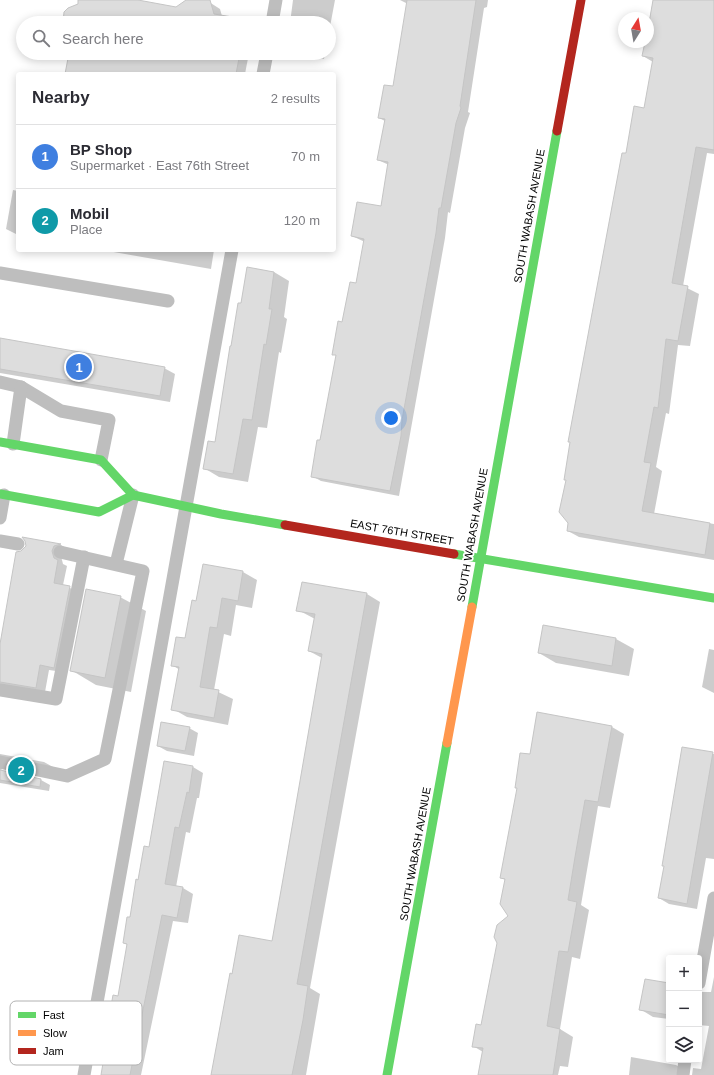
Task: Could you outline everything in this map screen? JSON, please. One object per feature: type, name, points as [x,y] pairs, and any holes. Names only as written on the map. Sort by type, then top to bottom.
[{"type":"street","name":"SOUTH WABASH AVENUE","points":[[387,1075],[581,0]]},
{"type":"street","points":[[2,495],[99,512],[133,495],[101,460],[6,443]]},
{"type":"street","name":"EAST 76TH STREET","points":[[133,495],[186,506],[714,598]]},
{"type":"lane","points":[[273,16],[276,0]]},
{"type":"lane","points":[[263,72],[266,60]]},
{"type":"lane","points":[[97,1001],[232,252]]},
{"type":"lane","points":[[0,273],[168,302]]},
{"type":"lane","points":[[0,382],[21,387],[61,411],[109,420],[101,460]]},
{"type":"lane","points":[[6,443],[21,387]]},
{"type":"lane","points":[[0,518],[2,495]]},
{"type":"lane","points":[[116,564],[133,495]]},
{"type":"lane","points":[[0,541],[18,544]]},
{"type":"lane","points":[[0,762],[67,776],[106,759],[144,571],[60,552]]},
{"type":"lane","points":[[0,690],[56,700],[84,557]]},
{"type":"lane","points":[[702,966],[714,898]]},
{"type":"lane","points":[[683,1075],[685,1063]]},
{"type":"lane","points":[[84,1075],[86,1065]]},
{"type":"building","points":[[78,0],[138,0],[176,7],[186,0],[210,0],[214,14],[226,16],[64,16],[64,12],[68,8],[78,4]]},
{"type":"building","points":[[407,0],[476,0],[460,106],[461,108],[456,123],[441,208],[439,208],[436,233],[402,420],[401,436],[390,491],[311,477],[317,440],[320,440],[336,355],[332,355],[338,321],[342,322],[350,282],[356,283],[364,239],[351,236],[357,202],[381,206],[388,162],[377,160],[385,119],[378,118],[384,85],[393,86]]},
{"type":"building","points":[[653,0],[714,0],[714,150],[696,147],[672,283],[688,286],[678,341],[666,339],[658,408],[654,407],[644,462],[651,463],[642,511],[710,523],[705,555],[567,531],[568,523],[559,512],[566,480],[564,480],[570,442],[568,442],[622,153],[626,153],[634,106],[644,108],[653,58],[642,56],[644,48],[654,48],[654,12],[651,12]]},
{"type":"building","points":[[68,60],[239,60],[236,72],[65,72]]},
{"type":"building","points":[[247,267],[274,272],[269,309],[272,309],[266,345],[264,344],[252,420],[243,419],[233,474],[203,469],[208,441],[215,442],[230,346],[238,303],[241,303]]},
{"type":"building","points":[[0,338],[165,367],[160,396],[0,369]]},
{"type":"building","points":[[22,537],[61,544],[54,546],[52,551],[54,558],[58,560],[54,583],[70,586],[54,668],[40,665],[36,688],[0,682],[0,644],[16,552],[21,551],[26,546]]},
{"type":"building","points":[[203,564],[243,571],[238,601],[222,598],[217,628],[210,627],[200,687],[219,690],[214,718],[171,710],[179,667],[171,666],[176,637],[185,638],[192,600],[196,601]]},
{"type":"building","points":[[302,582],[367,593],[297,984],[308,986],[303,1020],[292,1075],[211,1075],[230,973],[232,974],[239,935],[272,941],[322,654],[308,651],[315,614],[296,611]]},
{"type":"building","points":[[86,589],[121,596],[105,678],[70,671]]},
{"type":"building","points":[[543,625],[616,638],[612,666],[538,653]]},
{"type":"building","points":[[537,712],[612,726],[598,802],[585,800],[568,900],[577,902],[568,952],[559,951],[547,1026],[560,1029],[553,1075],[478,1075],[483,1048],[472,1047],[476,1024],[481,1025],[497,943],[494,937],[497,925],[508,916],[500,904],[505,879],[500,878],[517,788],[515,788],[520,753],[530,754]]},
{"type":"building","points":[[161,722],[190,727],[185,751],[157,746]]},
{"type":"building","points":[[682,747],[713,752],[687,904],[658,898]]},
{"type":"building","points":[[164,761],[193,766],[189,793],[187,792],[179,828],[175,827],[165,884],[183,887],[177,918],[162,915],[142,1015],[142,1001],[112,1001],[113,995],[118,996],[127,944],[123,943],[127,917],[130,917],[136,879],[138,880],[144,846],[149,847]]},
{"type":"building","points":[[0,770],[41,779],[40,787],[0,780]]},
{"type":"building","points":[[645,979],[666,982],[666,1014],[639,1010]]},
{"type":"building","points":[[103,1065],[132,1065],[130,1075],[101,1075]]},
{"type":"traffic: fast","points":[[472,607],[557,131]]},
{"type":"traffic: fast","points":[[0,442],[101,460],[133,495],[221,514],[285,525]]},
{"type":"traffic: fast","points":[[0,494],[99,512],[133,495]]},
{"type":"traffic: fast","points":[[454,554],[714,598]]},
{"type":"traffic: fast","points":[[387,1075],[447,743]]},
{"type":"traffic: slow","points":[[447,743],[472,607]]},
{"type":"traffic: jam","points":[[557,131],[581,0]]},
{"type":"traffic: jam","points":[[285,525],[454,554]]},
{"type":"place","name":"BP Shop","points":[[79,367]]},
{"type":"place","name":"Mobil","points":[[21,770]]}]
